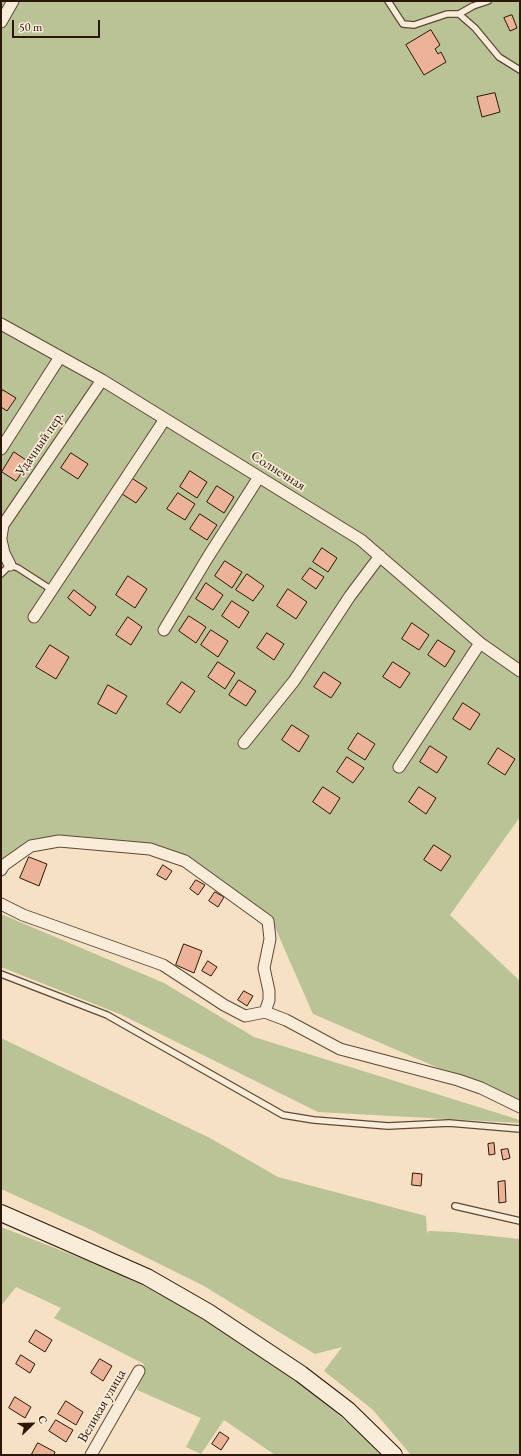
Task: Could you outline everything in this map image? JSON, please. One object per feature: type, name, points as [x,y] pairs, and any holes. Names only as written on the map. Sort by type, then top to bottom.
[{"type":"main road","points":[[1,1213],[147,1277],[208,1312],[307,1378],[348,1410],[394,1455]]},
{"type":"street","points":[[1,22],[13,1]]},
{"type":"street","name":"Солнечная","points":[[1,324],[102,380],[361,540],[480,643],[520,671]]},
{"type":"street","points":[[1,449],[60,357]]},
{"type":"street","name":"Удачный пер.","points":[[1,539],[3,525],[102,380]]},
{"type":"street","points":[[34,617],[165,419]]},
{"type":"street","points":[[164,630],[259,477]]},
{"type":"street","points":[[1,539],[4,553],[10,565]]},
{"type":"street","points":[[244,743],[294,681],[350,596],[380,556]]},
{"type":"street","points":[[399,767],[480,643]]},
{"type":"street","points":[[1,870],[4,865],[31,846],[59,840],[150,850],[185,861],[268,922],[270,939],[264,968],[269,991],[269,1000],[265,1012]]},
{"type":"street","points":[[1,904],[23,915],[163,965],[224,1005],[245,1016],[265,1012],[286,1020],[340,1049],[458,1080],[481,1088],[520,1107]]},
{"type":"street","name":"Великая улица","points":[[91,1455],[139,1372]]},
{"type":"lane","points":[[388,1],[403,24],[414,25],[447,14],[459,14],[473,6],[488,1]]},
{"type":"lane","points":[[459,14],[500,57],[520,70]]},
{"type":"lane","points":[[1,574],[10,565],[18,568],[52,590]]},
{"type":"lane","points":[[1,974],[107,1015],[283,1115],[314,1120],[388,1126],[449,1123],[520,1129]]},
{"type":"lane","points":[[455,1206],[520,1221]]},
{"type":"green space","points":[[1,1],[520,1],[520,817],[450,915],[520,981],[520,1103],[313,1014],[270,916],[152,846],[39,847],[1,871]]},
{"type":"green space","points":[[1,914],[164,983],[254,1037],[520,1120],[520,1123],[318,1112],[122,1015],[1,967]]},
{"type":"green space","points":[[1,1038],[210,1138],[278,1177],[426,1216],[427,1233],[429,1231],[453,1232],[520,1239],[520,1455],[411,1455],[373,1410],[324,1371],[342,1347],[315,1354],[204,1286],[91,1230],[1,1189]]},
{"type":"green space","points":[[1,1227],[109,1269],[187,1307],[308,1389],[361,1434],[381,1455],[275,1455],[224,1420],[201,1454],[186,1447],[201,1418],[137,1390],[144,1364],[54,1318],[61,1308],[16,1287],[1,1306]]},
{"type":"building","points":[[512,15],[517,28],[510,31],[504,18]]},
{"type":"building","points":[[431,30],[440,45],[435,49],[438,54],[441,52],[446,62],[424,75],[406,45]]},
{"type":"building","points":[[495,93],[500,112],[482,117],[477,97]]},
{"type":"building","points":[[3,390],[16,398],[7,411],[1,407],[1,393]]},
{"type":"building","points":[[14,452],[29,462],[16,481],[2,472]]},
{"type":"building","points":[[71,453],[88,464],[78,479],[61,468]]},
{"type":"building","points":[[190,471],[207,482],[197,498],[180,487]]},
{"type":"building","points":[[130,477],[147,488],[136,503],[119,492]]},
{"type":"building","points":[[217,486],[234,497],[224,513],[207,502]]},
{"type":"building","points":[[178,493],[195,504],[185,520],[167,509]]},
{"type":"building","points":[[200,514],[217,525],[207,540],[190,529]]},
{"type":"building","points":[[322,548],[337,558],[328,572],[313,562]]},
{"type":"building","points":[[225,561],[242,572],[232,588],[215,576]]},
{"type":"building","points":[[310,568],[324,577],[316,589],[302,579]]},
{"type":"building","points":[[247,574],[264,586],[253,601],[236,590]]},
{"type":"building","points":[[128,576],[147,589],[135,608],[116,595]]},
{"type":"building","points":[[206,583],[223,595],[213,610],[196,599]]},
{"type":"building","points":[[288,589],[307,602],[296,619],[277,606]]},
{"type":"building","points":[[74,590],[96,607],[90,616],[68,598]]},
{"type":"building","points":[[232,601],[249,612],[239,628],[222,616]]},
{"type":"building","points":[[189,616],[206,627],[196,643],[179,631]]},
{"type":"building","points":[[128,617],[142,627],[131,645],[116,635]]},
{"type":"building","points":[[412,623],[429,635],[419,650],[402,639]]},
{"type":"building","points":[[211,630],[228,641],[218,657],[201,645]]},
{"type":"building","points":[[267,633],[284,644],[274,660],[257,648]]},
{"type":"building","points":[[438,640],[455,651],[445,667],[428,655]]},
{"type":"building","points":[[50,645],[69,657],[56,679],[36,667]]},
{"type":"building","points":[[218,662],[235,673],[225,689],[208,677]]},
{"type":"building","points":[[393,662],[410,673],[400,688],[383,677]]},
{"type":"building","points":[[324,672],[341,683],[331,698],[314,687]]},
{"type":"building","points":[[239,680],[256,691],[246,706],[229,695]]},
{"type":"building","points":[[182,682],[195,691],[180,713],[167,704]]},
{"type":"building","points":[[108,685],[127,696],[116,714],[98,704]]},
{"type":"building","points":[[463,703],[480,714],[470,730],[453,719]]},
{"type":"building","points":[[292,725],[309,736],[299,752],[282,740]]},
{"type":"building","points":[[358,733],[375,744],[365,760],[348,749]]},
{"type":"building","points":[[430,746],[447,757],[437,773],[420,762]]},
{"type":"building","points":[[498,748],[515,759],[505,775],[488,764]]},
{"type":"building","points":[[347,757],[364,768],[353,783],[337,772]]},
{"type":"building","points":[[323,787],[340,798],[330,814],[313,802]]},
{"type":"building","points":[[419,787],[436,798],[426,814],[409,802]]},
{"type":"building","points":[[434,845],[451,856],[441,871],[424,860]]},
{"type":"building","points":[[29,857],[47,864],[39,886],[20,878]]},
{"type":"building","points":[[163,865],[172,871],[166,880],[157,875]]},
{"type":"building","points":[[196,880],[205,885],[198,895],[190,889]]},
{"type":"building","points":[[215,892],[224,897],[218,907],[209,901]]},
{"type":"building","points":[[184,944],[202,951],[194,973],[176,965]]},
{"type":"building","points":[[208,961],[217,967],[211,976],[202,971]]},
{"type":"building","points":[[244,991],[253,996],[247,1006],[238,1000]]},
{"type":"building","points":[[494,1143],[495,1154],[489,1155],[488,1144]]},
{"type":"building","points":[[508,1149],[510,1158],[503,1160],[501,1150]]},
{"type":"building","points":[[413,1173],[422,1174],[421,1186],[412,1185]]},
{"type":"building","points":[[505,1181],[506,1202],[499,1203],[498,1182]]},
{"type":"building","points":[[36,1330],[52,1340],[45,1352],[29,1342]]},
{"type":"building","points":[[21,1355],[35,1364],[30,1373],[16,1364]]},
{"type":"building","points":[[100,1359],[112,1366],[103,1381],[91,1373]]},
{"type":"building","points":[[15,1397],[31,1407],[25,1418],[9,1408]]},
{"type":"building","points":[[66,1401],[83,1412],[76,1425],[58,1414]]},
{"type":"building","points":[[56,1420],[73,1430],[66,1442],[49,1431]]},
{"type":"building","points":[[220,1432],[229,1438],[221,1450],[212,1444]]},
{"type":"building","points":[[38,1443],[55,1452],[54,1455],[32,1454]]}]
